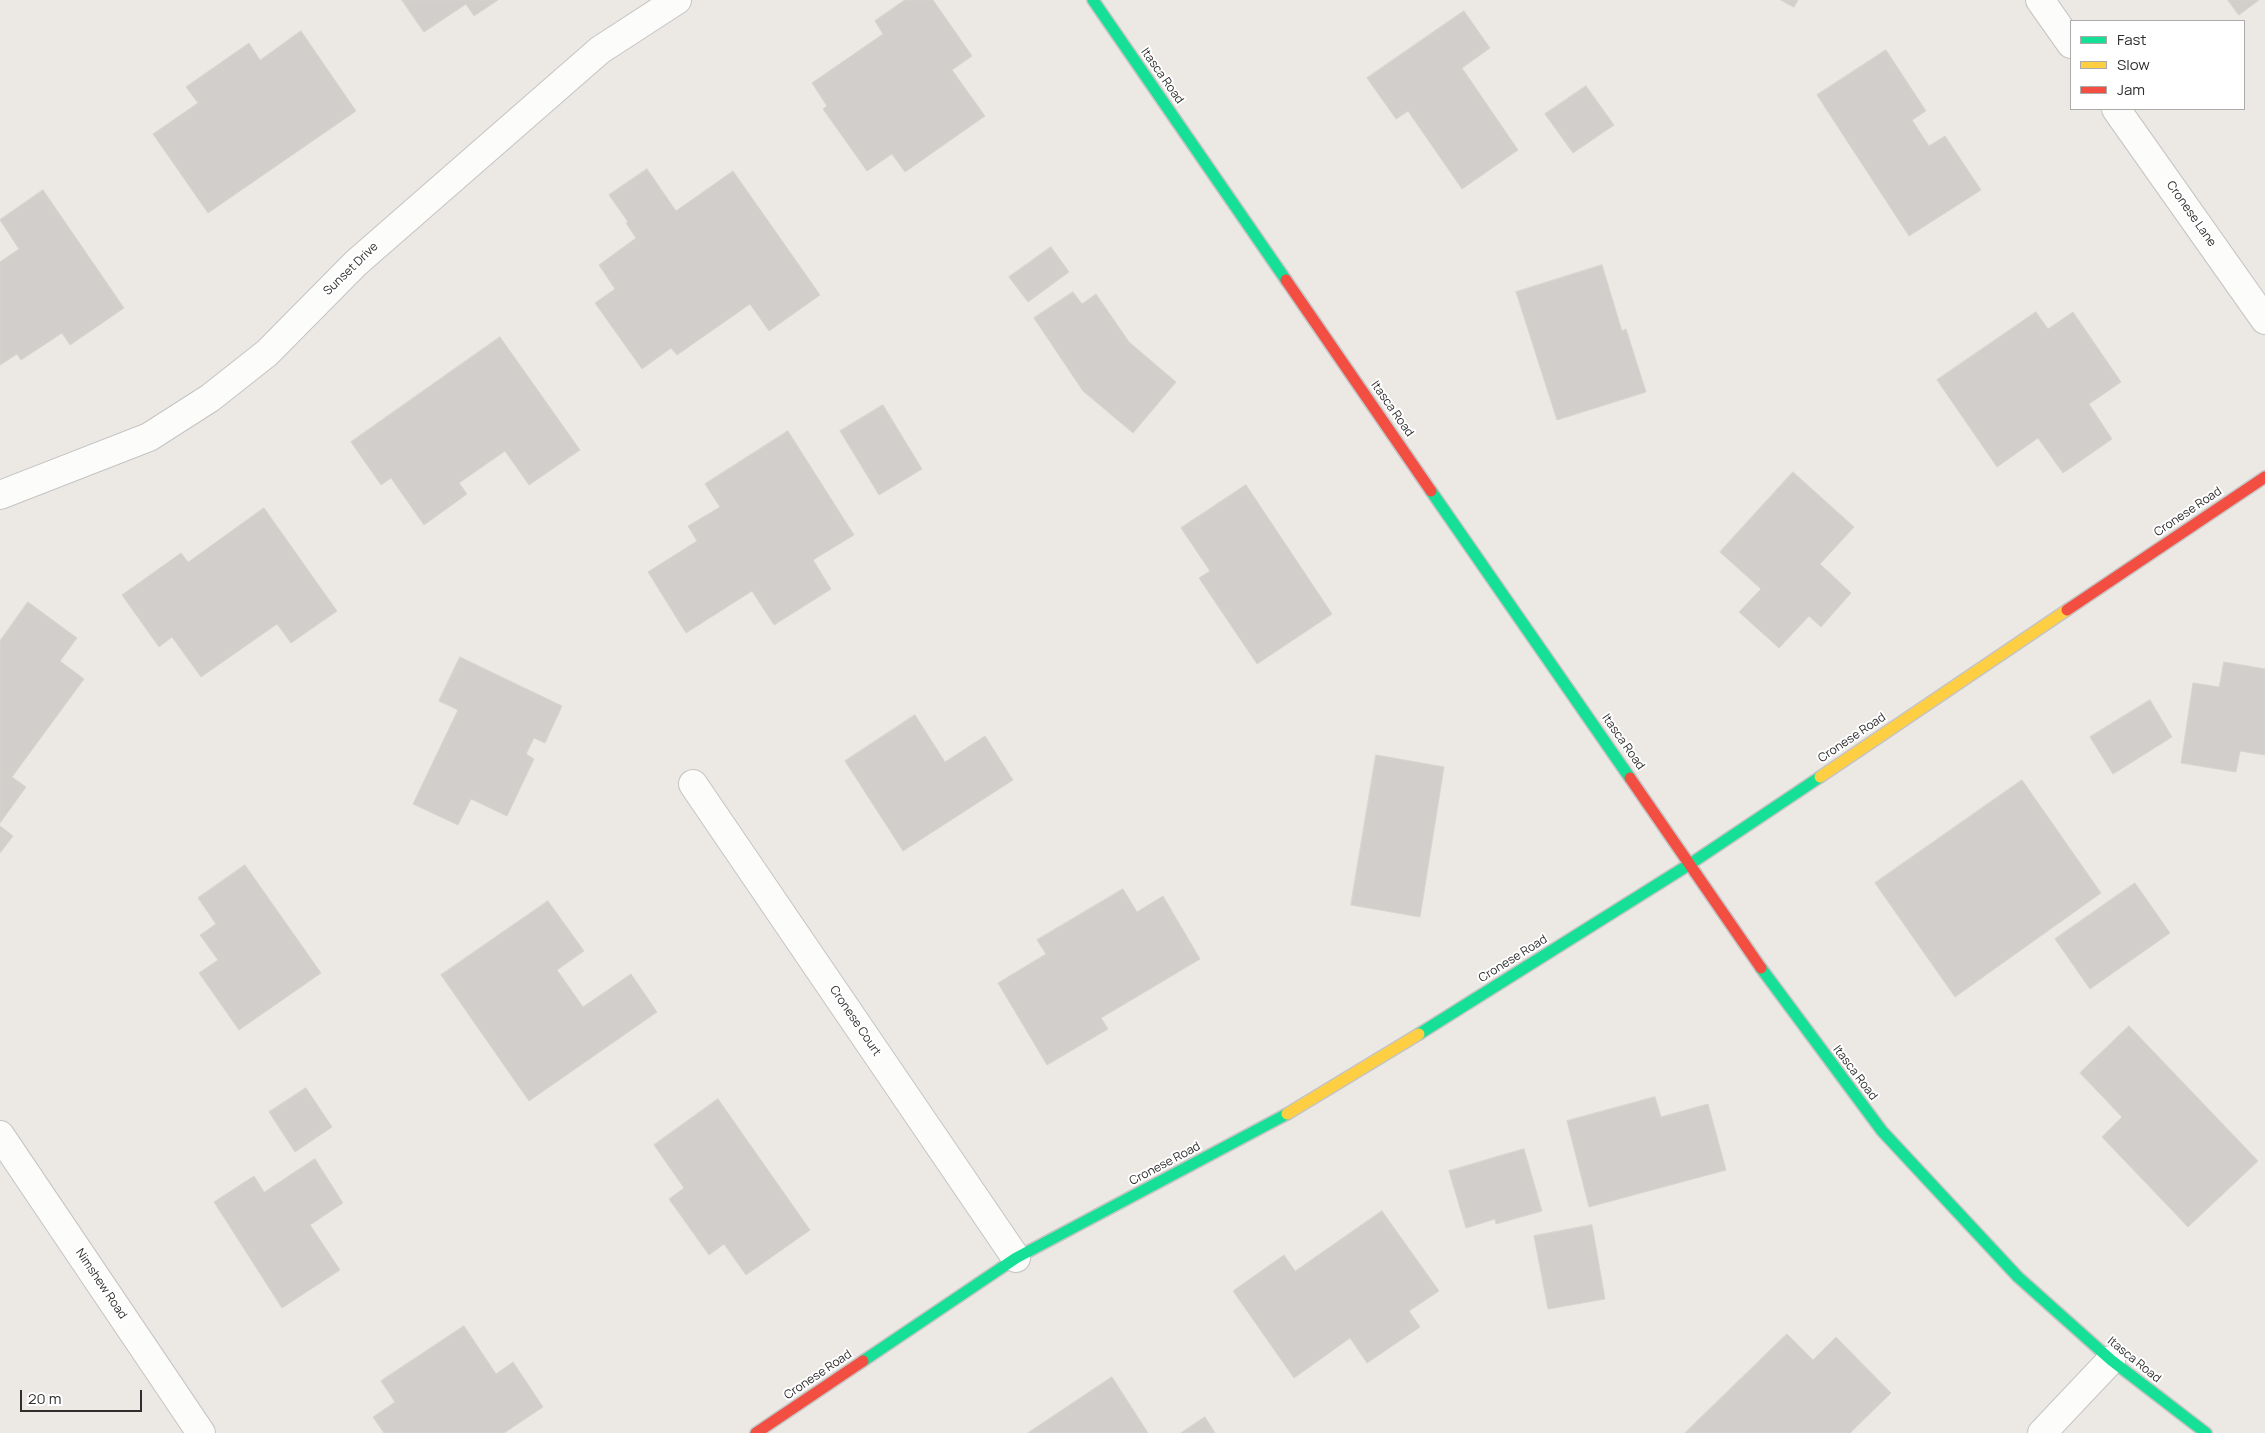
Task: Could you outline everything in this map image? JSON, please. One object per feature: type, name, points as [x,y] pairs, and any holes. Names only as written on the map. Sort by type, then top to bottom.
[{"type":"street","name":"Sunset Drive","points":[[0,495],[149,437],[210,398],[267,353],[356,263],[600,50],[676,0]]},
{"type":"street","name":"Itasca Road","points":[[1093,0],[1782,1000],[1882,1131],[2018,1277],[2110,1360],[2206,1433]]},
{"type":"street","points":[[2040,0],[2070,43]]},
{"type":"street","name":"Cronese Lane","points":[[2117,110],[2265,320]]},
{"type":"street","name":"Cronese Road","points":[[756,1433],[1016,1258],[1279,1119],[1394,1050],[1690,864],[2265,477]]},
{"type":"street","name":"Cronese Court","points":[[693,784],[1016,1258]]},
{"type":"street","name":"Nimshew Road","points":[[0,1135],[201,1433]]},
{"type":"street","points":[[2042,1433],[2110,1360]]},
{"type":"building","points":[[402,0],[498,0],[474,16],[466,4],[424,32]]},
{"type":"building","points":[[905,0],[933,0],[972,56],[952,70],[985,116],[905,172],[892,154],[867,171],[823,109],[827,106],[812,83],[883,34],[875,21]]},
{"type":"building","points":[[1781,0],[1798,0],[1794,7]]},
{"type":"building","points":[[2228,0],[2259,0],[2239,15]]},
{"type":"building","points":[[1464,11],[1490,48],[1462,68],[1518,150],[1462,189],[1408,111],[1396,119],[1367,78]]},
{"type":"building","points":[[301,31],[356,111],[208,213],[153,134],[198,103],[186,87],[249,43],[260,60]]},
{"type":"building","points":[[1886,50],[1926,111],[1912,120],[1929,146],[1945,136],[1981,190],[1909,236],[1817,95]]},
{"type":"building","points":[[1586,86],[1614,125],[1573,153],[1545,114]]},
{"type":"building","points":[[647,169],[676,211],[733,171],[820,295],[769,331],[750,304],[677,355],[671,348],[642,369],[595,303],[615,289],[599,265],[636,238],[626,223],[628,222],[609,195]]},
{"type":"building","points":[[43,190],[124,308],[70,345],[62,333],[21,360],[17,354],[0,365],[0,262],[19,249],[0,220]]},
{"type":"building","points":[[1051,247],[1069,272],[1028,302],[1009,277]]},
{"type":"building","points":[[1602,265],[1622,331],[1626,329],[1646,392],[1557,420],[1516,292]]},
{"type":"building","points":[[1073,292],[1082,304],[1096,294],[1129,342],[1176,382],[1133,433],[1083,391],[1034,318]]},
{"type":"building","points":[[2036,312],[2048,329],[2073,312],[2121,382],[2089,404],[2112,439],[2063,473],[2038,438],[1997,467],[1937,380]]},
{"type":"building","points":[[500,337],[580,450],[529,485],[505,451],[459,483],[467,494],[424,525],[391,478],[381,485],[351,442]]},
{"type":"building","points":[[883,405],[922,469],[879,495],[840,431]]},
{"type":"building","points":[[788,431],[854,535],[813,560],[831,589],[774,625],[752,591],[686,633],[648,572],[697,541],[688,526],[720,507],[705,484]]},
{"type":"building","points":[[1793,472],[1854,527],[1820,564],[1851,593],[1821,627],[1809,616],[1779,648],[1739,612],[1761,589],[1720,552]]},
{"type":"building","points":[[1246,485],[1332,614],[1257,664],[1199,578],[1210,571],[1181,528]]},
{"type":"building","points":[[264,508],[337,611],[291,643],[277,624],[201,677],[172,637],[159,647],[122,595],[181,553],[188,562]]},
{"type":"building","points":[[28,602],[77,638],[60,661],[84,679],[12,777],[26,787],[0,823],[0,641]]},
{"type":"building","points":[[460,657],[562,706],[545,743],[534,738],[526,754],[534,759],[507,816],[471,799],[458,825],[413,804],[458,710],[439,701]]},
{"type":"building","points":[[2224,662],[2265,669],[2265,755],[2240,751],[2236,772],[2181,763],[2193,683],[2219,687]]},
{"type":"building","points":[[2150,700],[2172,737],[2113,774],[2090,737]]},
{"type":"building","points":[[915,715],[945,762],[985,736],[1013,780],[903,851],[845,761]]},
{"type":"building","points":[[1376,755],[1444,767],[1420,917],[1351,905]]},
{"type":"building","points":[[2022,780],[2101,893],[1955,997],[1875,883]]},
{"type":"building","points":[[0,826],[13,836],[0,853]]},
{"type":"building","points":[[245,865],[321,973],[239,1030],[199,973],[218,960],[200,935],[216,924],[198,898]]},
{"type":"building","points":[[2135,883],[2170,933],[2090,989],[2055,939]]},
{"type":"building","points":[[1123,889],[1137,912],[1163,896],[1200,959],[1101,1018],[1108,1029],[1047,1065],[998,983],[1046,954],[1037,940]]},
{"type":"building","points":[[548,901],[584,951],[557,970],[583,1007],[631,974],[657,1012],[529,1101],[441,975]]},
{"type":"building","points":[[2129,1026],[2258,1161],[2188,1227],[2102,1137],[2122,1117],[2080,1073]]},
{"type":"building","points":[[306,1088],[332,1127],[295,1152],[269,1112]]},
{"type":"building","points":[[1655,1097],[1661,1117],[1708,1104],[1726,1170],[1589,1207],[1567,1121]]},
{"type":"building","points":[[718,1099],[810,1230],[746,1275],[724,1244],[709,1255],[669,1199],[684,1188],[654,1145]]},
{"type":"building","points":[[1524,1149],[1542,1211],[1496,1224],[1495,1219],[1466,1228],[1449,1171]]},
{"type":"building","points":[[315,1159],[343,1203],[310,1225],[340,1270],[282,1308],[214,1202],[254,1176],[264,1192]]},
{"type":"building","points":[[1382,1211],[1439,1291],[1409,1311],[1420,1327],[1367,1363],[1350,1338],[1294,1378],[1233,1291],[1284,1255],[1295,1271]]},
{"type":"building","points":[[1592,1225],[1605,1299],[1548,1309],[1534,1236]]},
{"type":"building","points":[[464,1326],[496,1374],[513,1362],[543,1407],[504,1433],[384,1433],[373,1417],[395,1402],[381,1381]]},
{"type":"building","points":[[1787,1334],[1813,1360],[1836,1337],[1891,1393],[1850,1433],[1685,1433]]},
{"type":"building","points":[[1112,1377],[1148,1433],[1028,1433]]},
{"type":"building","points":[[1205,1417],[1215,1433],[1181,1433]]},
{"type":"traffic: fast","points":[[1093,0],[1286,280]]},
{"type":"traffic: fast","points":[[1431,491],[1630,778]]},
{"type":"traffic: fast","points":[[1419,1034],[1690,864],[1820,777]]},
{"type":"traffic: fast","points":[[1761,968],[1882,1131],[2018,1277],[2111,1360],[2206,1433]]},
{"type":"traffic: fast","points":[[863,1361],[1016,1258],[1287,1114]]},
{"type":"traffic: slow","points":[[1820,777],[2067,610]]},
{"type":"traffic: slow","points":[[1287,1114],[1419,1034]]},
{"type":"traffic: jam","points":[[1286,280],[1431,491]]},
{"type":"traffic: jam","points":[[2067,610],[2265,477]]},
{"type":"traffic: jam","points":[[1630,778],[1761,968]]},
{"type":"traffic: jam","points":[[756,1433],[863,1361]]}]
